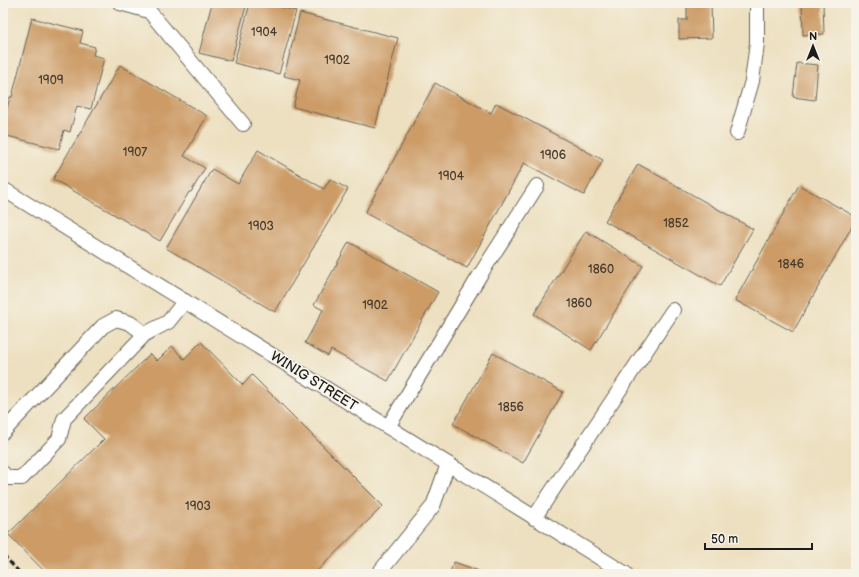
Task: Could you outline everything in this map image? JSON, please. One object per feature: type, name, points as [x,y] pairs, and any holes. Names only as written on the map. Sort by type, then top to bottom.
[{"type":"street","points":[[120,3],[149,11],[243,124]]},
{"type":"street","points":[[737,133],[752,81],[757,43],[757,3]]},
{"type":"street","points":[[388,427],[476,282],[537,186]]},
{"type":"street","name":"WINIG STREET","points":[[3,189],[622,573]]},
{"type":"street","points":[[3,473],[7,478],[22,478],[59,439],[64,418],[145,334],[168,322],[185,301]]},
{"type":"street","points":[[534,518],[673,310]]},
{"type":"street","points":[[3,432],[103,326],[116,319],[130,324],[145,334]]},
{"type":"street","points":[[378,574],[432,506],[448,464]]},
{"type":"building","points":[[212,3],[247,3],[231,61],[199,53]]},
{"type":"building","points":[[250,3],[265,3],[296,11],[279,74],[234,63]]},
{"type":"building","points":[[687,3],[711,3],[712,38],[679,39],[679,20],[687,20]]},
{"type":"building","points":[[802,3],[823,3],[824,34],[803,35]]},
{"type":"building","points":[[300,13],[398,38],[375,128],[293,107],[300,80],[284,76]]},
{"type":"building","points":[[32,18],[83,31],[80,43],[95,47],[93,55],[104,58],[91,109],[77,106],[70,132],[64,130],[59,149],[3,135],[3,125],[10,97],[12,97]]},
{"type":"building","points":[[797,63],[818,65],[815,100],[793,97]]},
{"type":"building","points":[[120,65],[207,116],[184,156],[205,168],[160,241],[53,179]]},
{"type":"building","points":[[435,83],[491,113],[496,103],[603,160],[584,195],[524,163],[467,268],[365,213]]},
{"type":"building","points":[[258,150],[324,189],[330,179],[348,189],[275,312],[166,248],[212,169],[238,184]]},
{"type":"building","points":[[638,164],[753,229],[720,286],[605,221]]},
{"type":"building","points":[[799,185],[856,217],[856,219],[793,332],[735,300]]},
{"type":"building","points":[[586,231],[643,266],[591,350],[534,314]]},
{"type":"building","points":[[349,242],[438,292],[388,381],[331,350],[328,356],[305,343],[323,310],[314,305]]},
{"type":"building","points":[[201,342],[243,385],[252,375],[383,506],[314,574],[47,574],[8,534],[104,439],[84,419],[150,354],[157,361],[172,346],[184,359]]},
{"type":"building","points":[[493,353],[563,392],[523,463],[453,424]]},
{"type":"building","points":[[454,562],[487,574],[449,574]]},
{"type":"railway","points":[[3,555],[21,574]]}]
